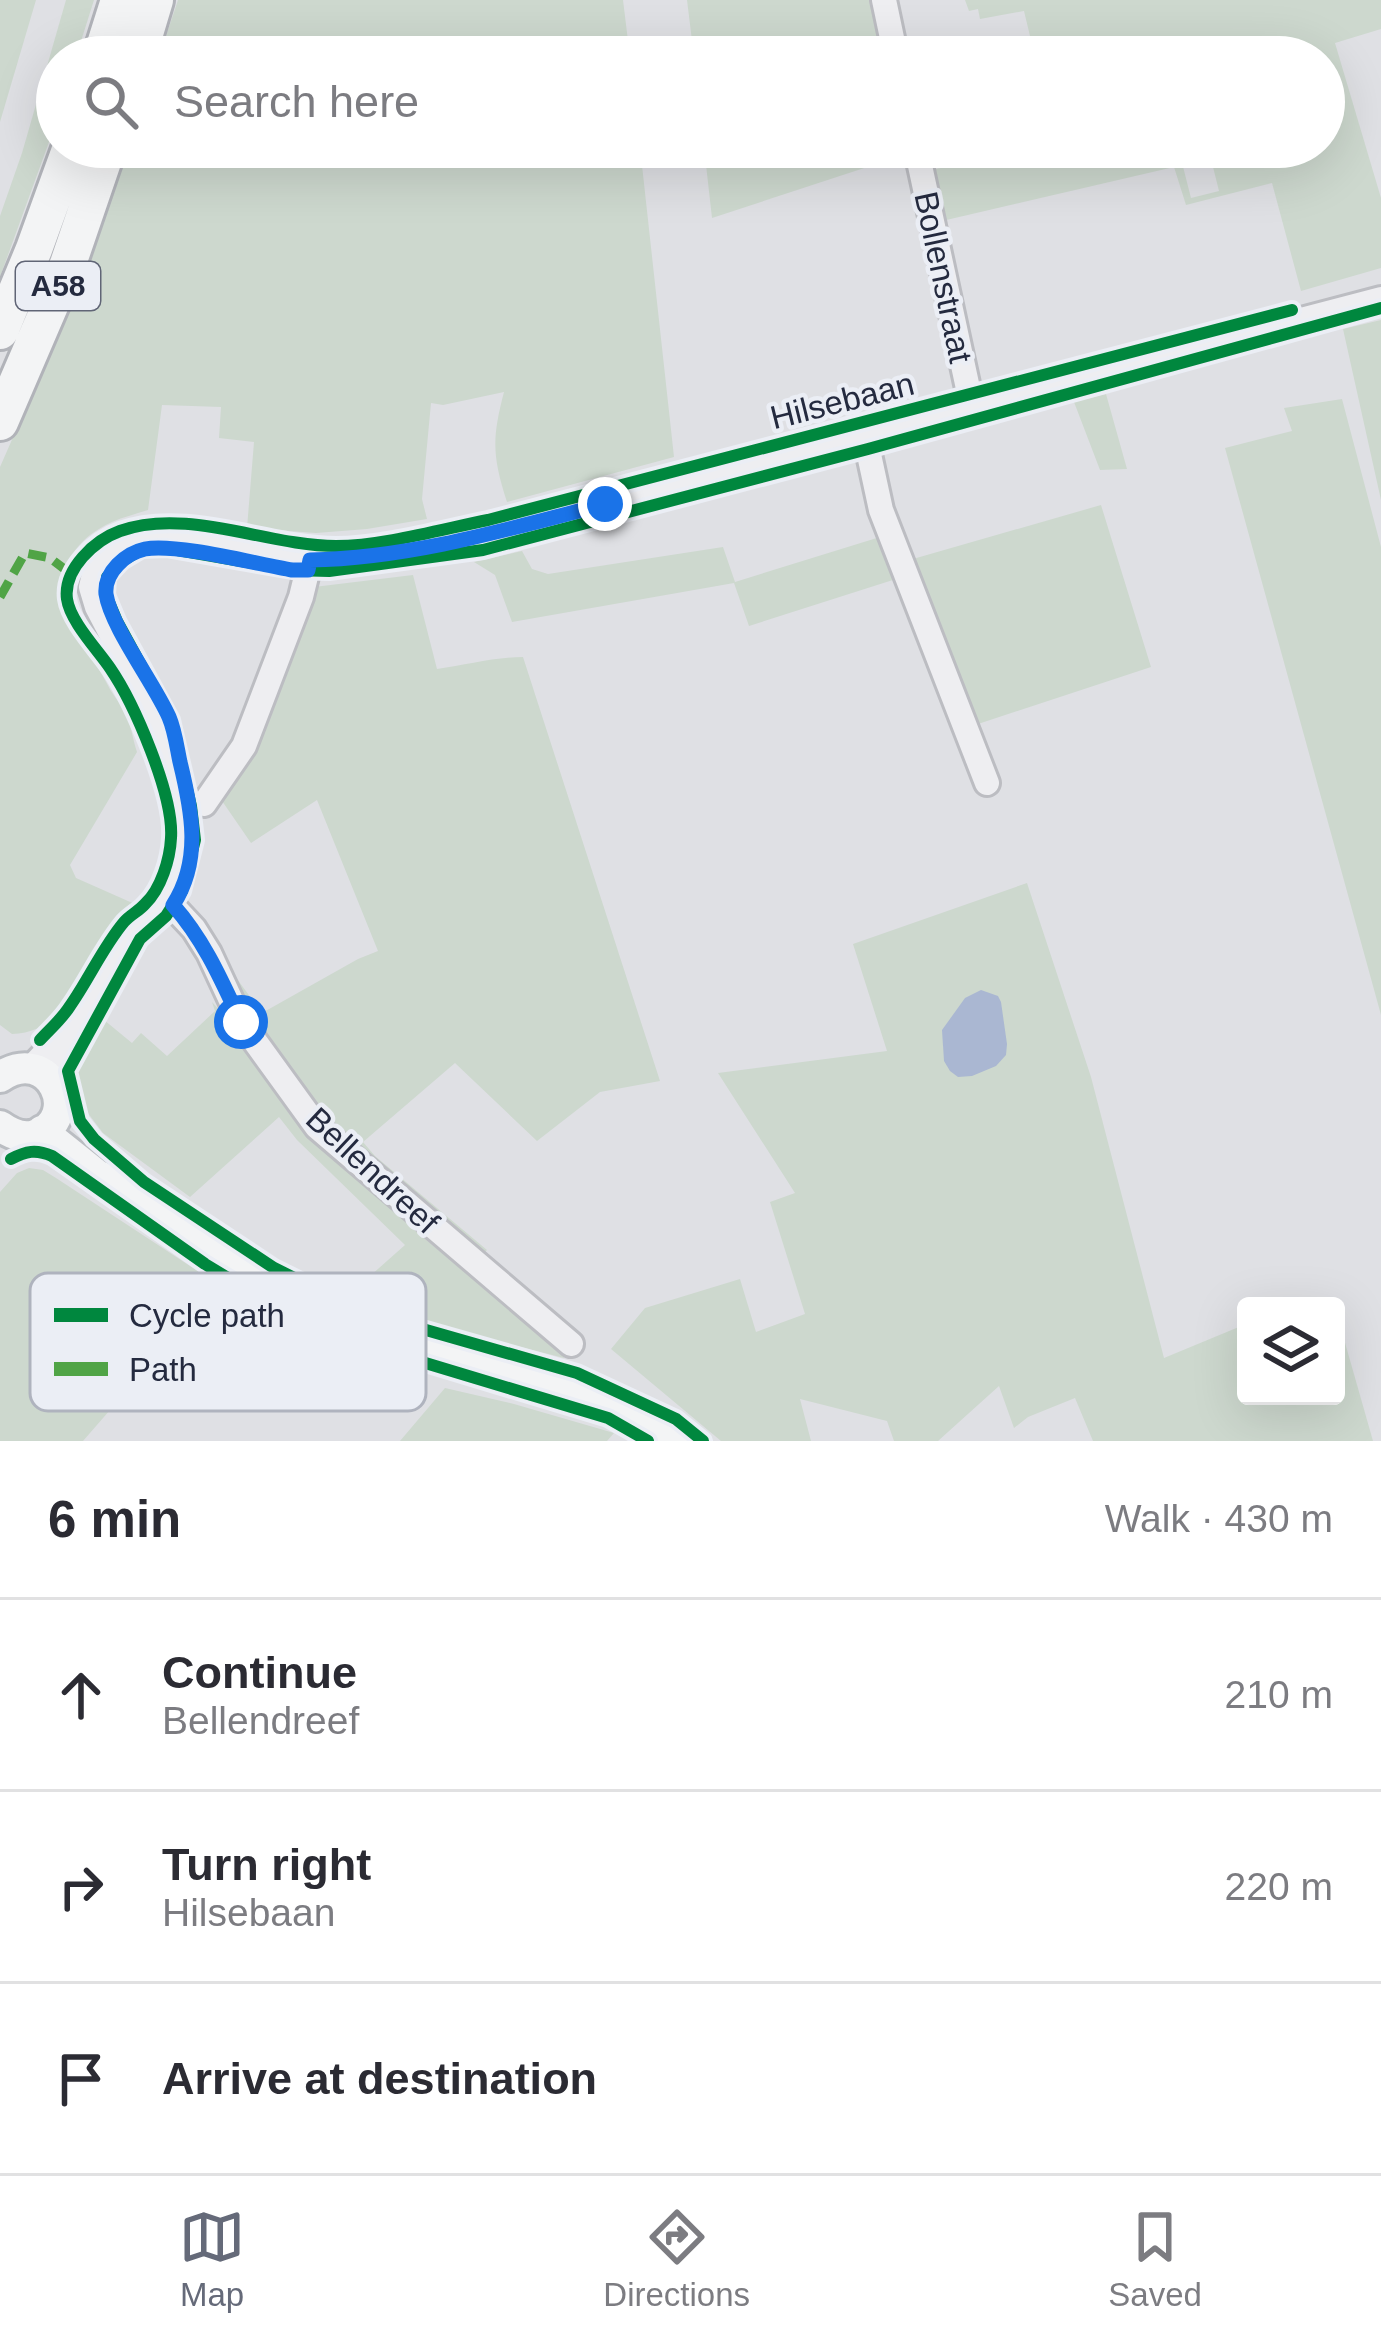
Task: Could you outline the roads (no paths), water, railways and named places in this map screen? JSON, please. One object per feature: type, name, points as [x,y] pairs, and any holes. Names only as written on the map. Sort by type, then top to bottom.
[{"type":"highway","points":[[107,36],[119,0]]},
{"type":"highway","points":[[144,36],[155,0]]},
{"type":"highway","name":"A58","points":[[0,331],[63,168]]},
{"type":"highway","name":"A58","points":[[0,422],[68,264],[101,168]]},
{"type":"main road","points":[[18,1070],[58,1096],[22,1133],[106,1164],[125,1189],[162,1217],[252,1273]]},
{"type":"main road","points":[[426,1349],[559,1384],[682,1441]]},
{"type":"street","points":[[884,0],[892,36]]},
{"type":"street","name":"Bollenstraat","points":[[921,168],[972,407]]},
{"type":"street","name":"Hilsebaan","points":[[167,900],[182,835],[178,794],[154,716],[97,607],[91,586],[96,567],[133,538],[166,535],[310,560],[340,560],[463,541],[1381,298]]},
{"type":"street","points":[[865,436],[881,511],[987,783]]},
{"type":"street","points":[[204,804],[244,746],[301,597],[310,560]]},
{"type":"street","points":[[18,1070],[70,1042],[80,1016],[135,926],[167,900]]},
{"type":"street","name":"Bellendreef","points":[[167,900],[194,929],[241,1022],[317,1127],[571,1344]]},
{"type":"water","points":[[981,990],[998,996],[1001,1002],[1006,1055],[996,1066],[958,1077],[944,1061],[942,1030],[965,998]]}]
